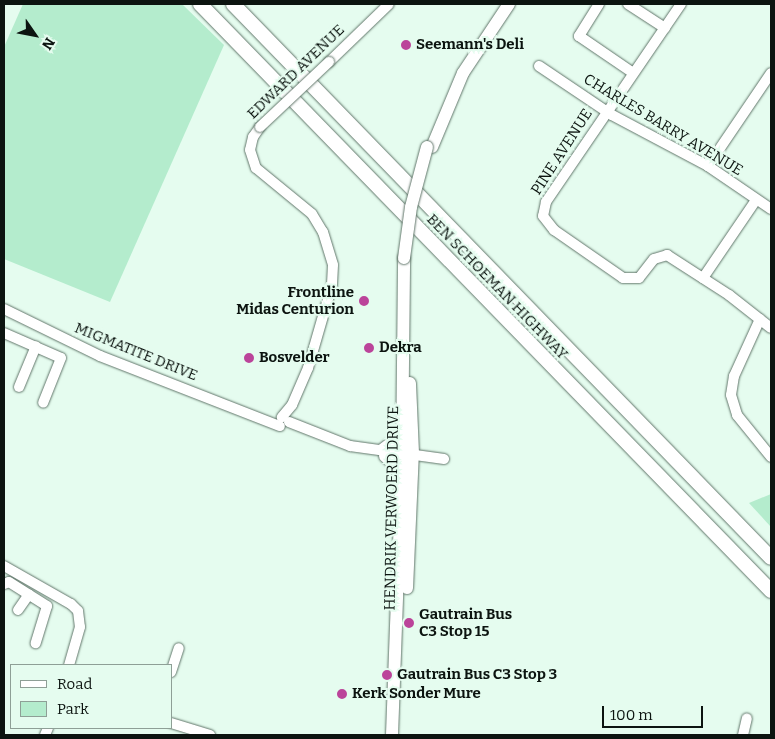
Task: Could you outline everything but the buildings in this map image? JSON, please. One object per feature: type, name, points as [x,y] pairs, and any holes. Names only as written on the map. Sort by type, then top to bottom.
[{"type":"highway","name":"BEN SCHOEMAN HIGHWAY","points":[[200,4],[771,591]]},
{"type":"highway","name":"BEN SCHOEMAN HIGHWAY","points":[[233,4],[771,558]]},
{"type":"main road","name":"HENDRIK VERWOERD DRIVE","points":[[392,735],[402,483],[408,455],[402,434],[407,258],[411,207],[430,147],[459,72],[501,4]]},
{"type":"main road","name":"HENDRIK VERWOERD DRIVE","points":[[430,147],[463,73],[509,4]]},
{"type":"main road","name":"HENDRIK VERWOERD DRIVE","points":[[400,735],[408,455],[407,258]]},
{"type":"main road","points":[[402,434],[384,453],[396,466],[402,483]]},
{"type":"street","name":"EDWARD AVENUE","points":[[284,422],[324,319],[332,285],[333,265],[323,232],[312,214],[256,168],[250,150],[252,137],[260,127],[389,4]]},
{"type":"street","points":[[599,4],[580,36],[633,73]]},
{"type":"street","points":[[628,4],[665,28]]},
{"type":"street","name":"PINE AVENUE","points":[[681,4],[546,202],[545,220],[554,230],[627,279],[639,278],[654,259],[664,255],[703,278]]},
{"type":"street","name":"CHARLES BARRY AVENUE","points":[[539,66],[607,111],[708,166],[771,210]]},
{"type":"street","points":[[708,166],[771,73]]},
{"type":"street","points":[[756,200],[703,278],[771,328]]},
{"type":"street","name":"MIGMATITE DRIVE","points":[[4,309],[100,356],[260,416],[284,422],[341,450],[428,456],[444,459]]},
{"type":"street","points":[[760,319],[734,376],[731,395],[737,414],[771,457]]},
{"type":"street","points":[[4,333],[61,358],[43,403]]},
{"type":"street","points":[[19,387],[36,346]]},
{"type":"street","points":[[4,566],[10,580],[48,608],[36,643]]},
{"type":"street","points":[[10,580],[71,604],[80,614],[80,627],[69,664]]},
{"type":"street","points":[[18,610],[29,594]]},
{"type":"street","points":[[172,669],[179,648]]},
{"type":"street","points":[[743,735],[748,718]]},
{"type":"street","points":[[172,723],[210,735]]},
{"type":"green space","points":[[23,4],[182,4],[224,45],[110,302],[4,259],[4,47]]},
{"type":"green space","points":[[771,494],[771,527],[749,503]]},
{"type":"place","name":"Seemann's Deli","points":[[406,45]]},
{"type":"place","name":"Frontline Midas Centurion","points":[[364,301]]},
{"type":"place","name":"Dekra","points":[[369,348]]},
{"type":"place","name":"Bosvelder","points":[[249,358]]},
{"type":"place","name":"Gautrain Bus C3 Stop 15","points":[[409,623]]},
{"type":"place","name":"Gautrain Bus C3 Stop 3","points":[[387,675]]},
{"type":"place","name":"Kerk Sonder Mure","points":[[342,694]]}]
